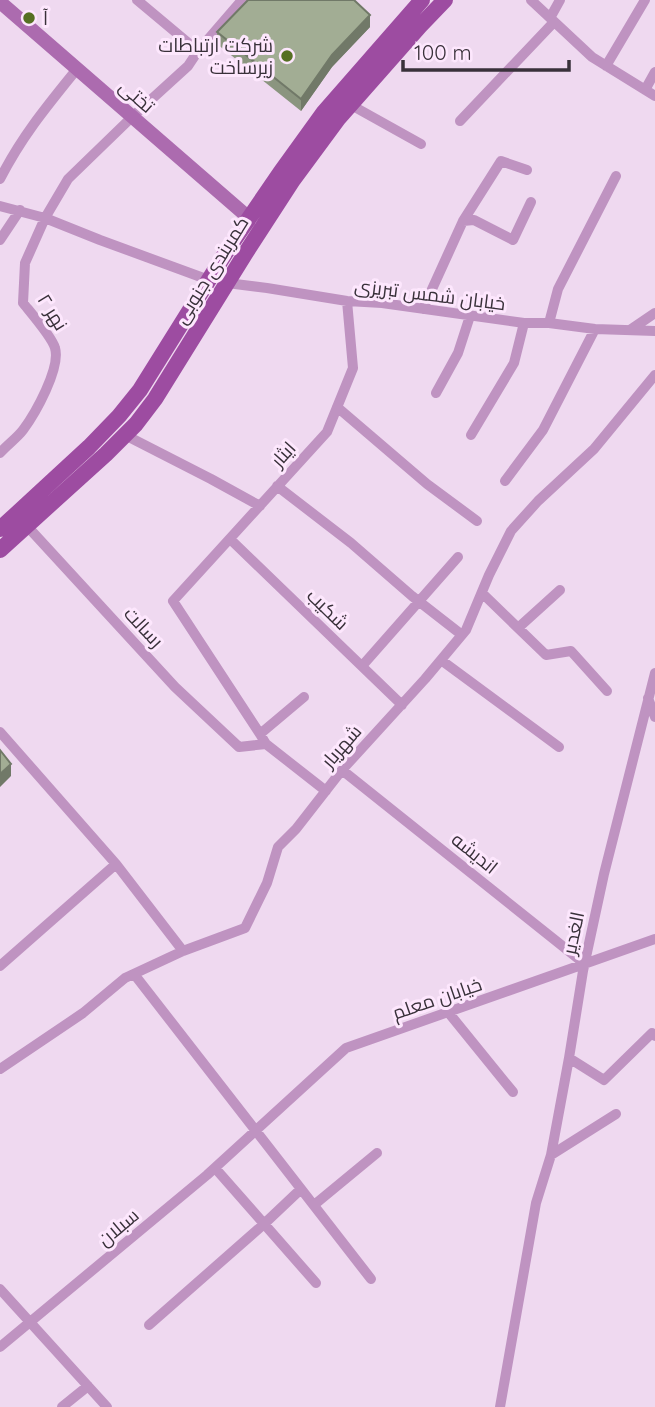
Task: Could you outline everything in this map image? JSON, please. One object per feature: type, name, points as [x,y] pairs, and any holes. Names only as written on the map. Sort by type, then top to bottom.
[{"type":"main road","name":"کمربندی جنوبی","points":[[0,529],[89,447],[140,390],[249,218],[324,112],[422,0]]},
{"type":"main road","name":"کمربندی جنوبی","points":[[0,550],[136,424],[155,399],[293,180],[338,119],[445,0]]},
{"type":"main road","name":"تختی","points":[[0,2],[249,218]]},
{"type":"main road","points":[[209,280],[227,283]]},
{"type":"street","points":[[137,0],[198,51]]},
{"type":"street","name":"نهر ۲","points":[[0,453],[22,431],[37,408],[54,372],[55,349],[23,303],[25,263],[45,218],[68,179],[188,66],[242,0]]},
{"type":"street","points":[[531,0],[592,57],[655,96]]},
{"type":"street","points":[[460,121],[552,20],[560,0]]},
{"type":"street","points":[[606,66],[645,0]]},
{"type":"street","points":[[0,179],[14,151],[32,125],[77,69]]},
{"type":"street","points":[[645,90],[655,72]]},
{"type":"street","points":[[351,105],[421,144]]},
{"type":"street","points":[[423,309],[463,221],[501,161],[527,170]]},
{"type":"street","points":[[549,323],[558,289],[615,176]]},
{"type":"street","points":[[463,221],[474,220],[513,240],[531,202]]},
{"type":"street","points":[[0,206],[45,218],[209,280]]},
{"type":"street","points":[[0,240],[20,211]]},
{"type":"street","name":"خیابان شمس تبریزی","points":[[227,283],[524,323],[655,331]]},
{"type":"street","name":"ایثار","points":[[260,734],[173,601],[327,432],[353,368],[347,301]]},
{"type":"street","points":[[630,331],[655,313]]},
{"type":"street","points":[[436,393],[458,353],[470,316]]},
{"type":"street","points":[[471,435],[514,363],[524,323]]},
{"type":"street","points":[[505,481],[544,430],[595,329]]},
{"type":"street","name":"شهریار","points":[[0,1069],[83,1013],[125,978],[183,951],[244,928],[267,883],[278,847],[466,630],[489,575],[512,531],[538,501],[594,449],[655,375]]},
{"type":"street","points":[[337,407],[427,484],[477,522]]},
{"type":"street","points":[[125,435],[260,506]]},
{"type":"street","points":[[277,486],[351,542],[418,601],[462,635]]},
{"type":"street","name":"رسالت","points":[[27,526],[175,687],[239,747],[266,744]]},
{"type":"street","name":"شکیب","points":[[230,539],[402,705]]},
{"type":"street","points":[[362,666],[458,557]]},
{"type":"street","points":[[518,628],[560,590]]},
{"type":"street","points":[[482,593],[546,655],[570,651],[607,691]]},
{"type":"street","points":[[442,660],[559,747]]},
{"type":"street","name":"الغدیر","points":[[500,1407],[536,1203],[551,1155],[604,874],[655,673]]},
{"type":"street","points":[[304,697],[260,734],[266,744],[326,791]]},
{"type":"street","points":[[648,698],[655,717]]},
{"type":"street","points":[[0,732],[116,864],[183,951]]},
{"type":"street","name":"اندیشه","points":[[342,770],[585,964]]},
{"type":"street","points":[[0,966],[116,864]]},
{"type":"street","name":"خیابان معلم","points":[[256,1131],[346,1048],[655,939]]},
{"type":"street","points":[[134,974],[370,1279]]},
{"type":"street","points":[[448,1012],[513,1092]]},
{"type":"street","points":[[569,1058],[604,1080],[654,1033]]},
{"type":"street","points":[[551,1155],[616,1114]]},
{"type":"street","name":"سبلان","points":[[0,1347],[256,1131]]},
{"type":"street","points":[[313,1205],[377,1153]]},
{"type":"street","points":[[215,1168],[316,1283]]},
{"type":"street","points":[[149,1325],[301,1189]]},
{"type":"street","points":[[0,1289],[107,1407]]},
{"type":"street","points":[[62,1407],[88,1386]]},
{"type":"building","name":"شرکت ارتباطات زیرساخت","points":[[248,0],[354,0],[370,15],[332,55],[301,99],[217,32]]},
{"type":"building","points":[[0,750],[11,764],[0,774]]},
{"type":"place","name":"آ","points":[[29,18]]},
{"type":"place","name":"شرکت ارتباطات زیرساخت","points":[[287,56]]}]
